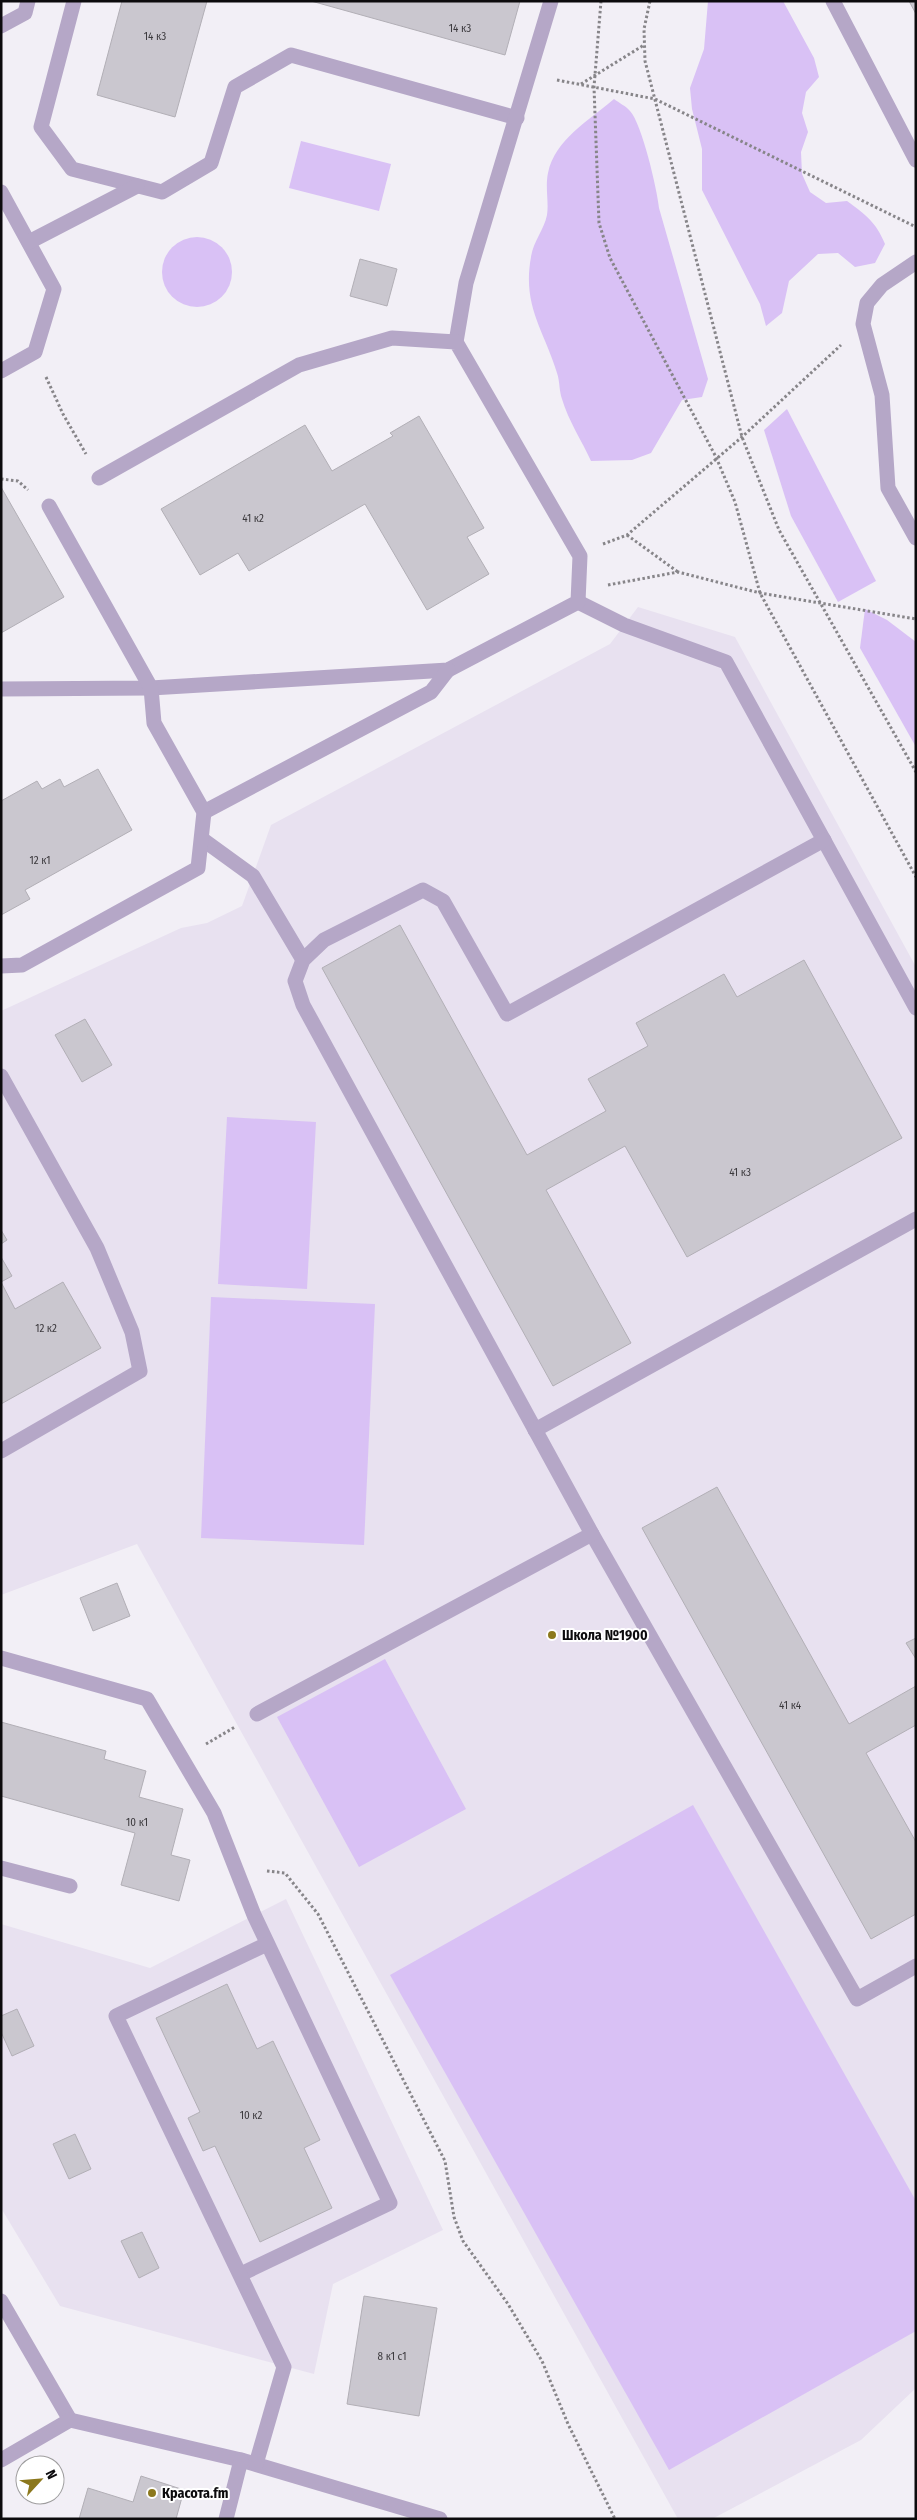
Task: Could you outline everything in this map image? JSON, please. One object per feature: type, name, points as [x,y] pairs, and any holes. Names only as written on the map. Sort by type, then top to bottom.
[{"type":"lane","points":[[1,26],[25,14],[28,1]]},
{"type":"lane","points":[[74,1],[41,127],[72,169],[162,192],[211,163],[235,87],[291,55],[517,118]]},
{"type":"lane","points":[[551,1],[466,283],[456,342],[580,556],[578,596]]},
{"type":"lane","points":[[833,1],[916,160]]},
{"type":"lane","points":[[29,242],[137,186]]},
{"type":"lane","points":[[1,192],[54,289],[35,352],[1,370]]},
{"type":"lane","points":[[916,262],[882,285],[867,303],[863,324],[882,395],[888,488],[916,538]]},
{"type":"lane","points":[[99,478],[299,365],[392,338],[456,342]]},
{"type":"lane","points":[[1,966],[22,965],[198,868],[202,839],[204,812],[154,723],[151,688],[49,506]]},
{"type":"lane","points":[[204,812],[431,692],[448,670],[578,596]]},
{"type":"lane","points":[[578,596],[624,625],[726,662],[916,1008]]},
{"type":"lane","points":[[1,689],[151,688],[448,670]]},
{"type":"lane","points":[[202,839],[253,876],[303,960]]},
{"type":"lane","points":[[824,840],[507,1014],[443,901],[423,890],[324,940],[303,960],[295,981],[303,1005],[534,1430],[857,1999],[916,1966]]},
{"type":"lane","points":[[1,1076],[97,1248],[132,1332],[140,1371],[1,1451]]},
{"type":"lane","points":[[534,1430],[916,1219]]},
{"type":"lane","points":[[257,1714],[592,1534]]},
{"type":"lane","points":[[1,1658],[147,1698],[214,1813],[267,1944],[390,2204],[241,2274]]},
{"type":"lane","points":[[1,1868],[70,1886]]},
{"type":"lane","points":[[256,2464],[284,2366],[116,2016],[267,1944]]},
{"type":"lane","points":[[1,2301],[70,2420]]},
{"type":"lane","points":[[1,2460],[70,2420],[256,2464],[440,2519]]},
{"type":"lane","points":[[226,2519],[241,2460]]},
{"type":"path","points":[[601,1],[594,87],[599,223],[610,258],[716,457],[735,502],[760,593],[916,877]]},
{"type":"path","points":[[650,1],[644,29],[645,61],[742,437],[779,530],[916,772]]},
{"type":"path","points":[[581,84],[645,45]]},
{"type":"path","points":[[552,79],[655,99],[916,227]]},
{"type":"path","points":[[616,538],[627,535],[716,457],[742,437],[863,324]]},
{"type":"path","points":[[44,373],[63,414]]},
{"type":"path","points":[[627,535],[678,572],[760,593],[916,619]]},
{"type":"path","points":[[578,596],[678,572]]},
{"type":"path","points":[[213,1740],[233,1728]]},
{"type":"path","points":[[234,1866],[285,1873],[318,1914],[445,2160],[454,2217],[463,2241],[508,2304],[542,2361],[568,2424],[615,2519]]},
{"type":"shaded area","points":[[708,1],[783,1],[814,58],[819,77],[806,92],[802,113],[808,132],[801,152],[802,174],[810,192],[826,203],[847,201],[865,215],[874,224],[885,244],[875,263],[855,267],[838,253],[818,254],[789,281],[782,313],[766,326],[760,304],[702,190],[702,149],[692,109],[690,88],[704,49]]},
{"type":"shaded area","points":[[614,99],[630,111],[635,118],[644,142],[659,208],[708,379],[702,397],[682,400],[651,453],[632,460],[591,461],[571,423],[561,396],[557,373],[532,304],[529,290],[529,274],[532,252],[547,215],[547,178],[552,161],[565,140]]},
{"type":"shaded area","points":[[301,141],[391,164],[379,211],[289,188]]},
{"type":"shaded area","points":[[197,237],[210,240],[222,247],[229,259],[232,272],[229,285],[222,297],[210,304],[197,307],[184,304],[172,297],[165,285],[162,272],[165,259],[172,247],[184,240]]},
{"type":"shaded area","points":[[787,409],[876,581],[838,602],[791,516],[764,430]]},
{"type":"shaded area","name":"Школа №1900","points":[[638,607],[735,637],[916,967],[916,2388],[861,2440],[712,2519],[678,2519],[137,1544],[1,1595],[1,1011],[181,928],[207,923],[242,906],[271,825],[610,644]]},
{"type":"shaded area","points":[[865,609],[887,620],[916,642],[916,747],[860,648]]},
{"type":"shaded area","points":[[227,1117],[316,1122],[307,1289],[218,1284]]},
{"type":"shaded area","points":[[211,1297],[375,1304],[364,1545],[201,1538]]},
{"type":"shaded area","points":[[385,1659],[466,1809],[359,1867],[277,1717]]},
{"type":"shaded area","points":[[693,1805],[916,2201],[916,2331],[669,2470],[390,1975]]},
{"type":"shaded area","points":[[286,1899],[443,2230],[333,2284],[314,2374],[60,2306],[1,2208],[1,1924],[150,1968]]},
{"type":"building","points":[[122,1],[207,1],[175,117],[97,95]]},
{"type":"building","points":[[311,1],[520,1],[505,55]]},
{"type":"building","points":[[909,1],[916,1],[916,14]]},
{"type":"building","points":[[360,259],[397,269],[387,306],[350,296]]},
{"type":"building","points":[[419,416],[484,528],[467,537],[489,574],[427,610],[365,504],[249,571],[238,553],[200,575],[161,509],[305,425],[332,471],[393,436],[390,433]]},
{"type":"building","points":[[1,487],[64,597],[1,633]]},
{"type":"building","points":[[98,769],[132,830],[25,890],[30,899],[1,915],[1,801],[37,781],[42,789],[60,779],[64,787]]},
{"type":"building","points":[[400,925],[527,1155],[606,1111],[588,1079],[648,1046],[636,1023],[724,974],[737,997],[804,960],[902,1138],[687,1257],[625,1146],[546,1190],[631,1343],[553,1386],[322,968]]},
{"type":"building","points":[[85,1019],[112,1065],[82,1082],[55,1035]]},
{"type":"building","points":[[1,1230],[7,1240],[1,1244]]},
{"type":"building","points":[[1,1257],[12,1276],[1,1282]]},
{"type":"building","points":[[1,1282],[15,1309],[63,1282],[101,1348],[1,1404]]},
{"type":"building","points":[[717,1487],[849,1724],[916,1686],[916,1725],[866,1753],[916,1842],[916,1914],[871,1939],[642,1528]]},
{"type":"building","points":[[117,1583],[130,1616],[93,1631],[80,1598]]},
{"type":"building","points":[[916,1638],[916,1659],[906,1643]]},
{"type":"building","points":[[1,1722],[106,1751],[104,1759],[146,1771],[139,1797],[183,1809],[171,1855],[190,1860],[179,1901],[121,1885],[135,1833],[1,1796]]},
{"type":"building","points":[[227,1984],[257,2049],[273,2041],[320,2140],[304,2148],[332,2208],[260,2242],[215,2146],[203,2151],[188,2118],[200,2112],[156,2018]]},
{"type":"building","points":[[17,2009],[34,2046],[12,2056],[1,2032],[1,2016]]},
{"type":"building","points":[[75,2134],[91,2169],[69,2179],[53,2144]]},
{"type":"building","points":[[142,2232],[159,2268],[139,2278],[121,2241]]},
{"type":"building","points":[[364,2296],[437,2308],[419,2416],[347,2404]]},
{"type":"building","points":[[141,2476],[184,2490],[176,2519],[79,2519],[88,2488],[133,2502]]},
{"type":"place","name":"Школа №1900","points":[[552,1635]]},
{"type":"place","name":"Красота.fm","points":[[152,2493]]}]
